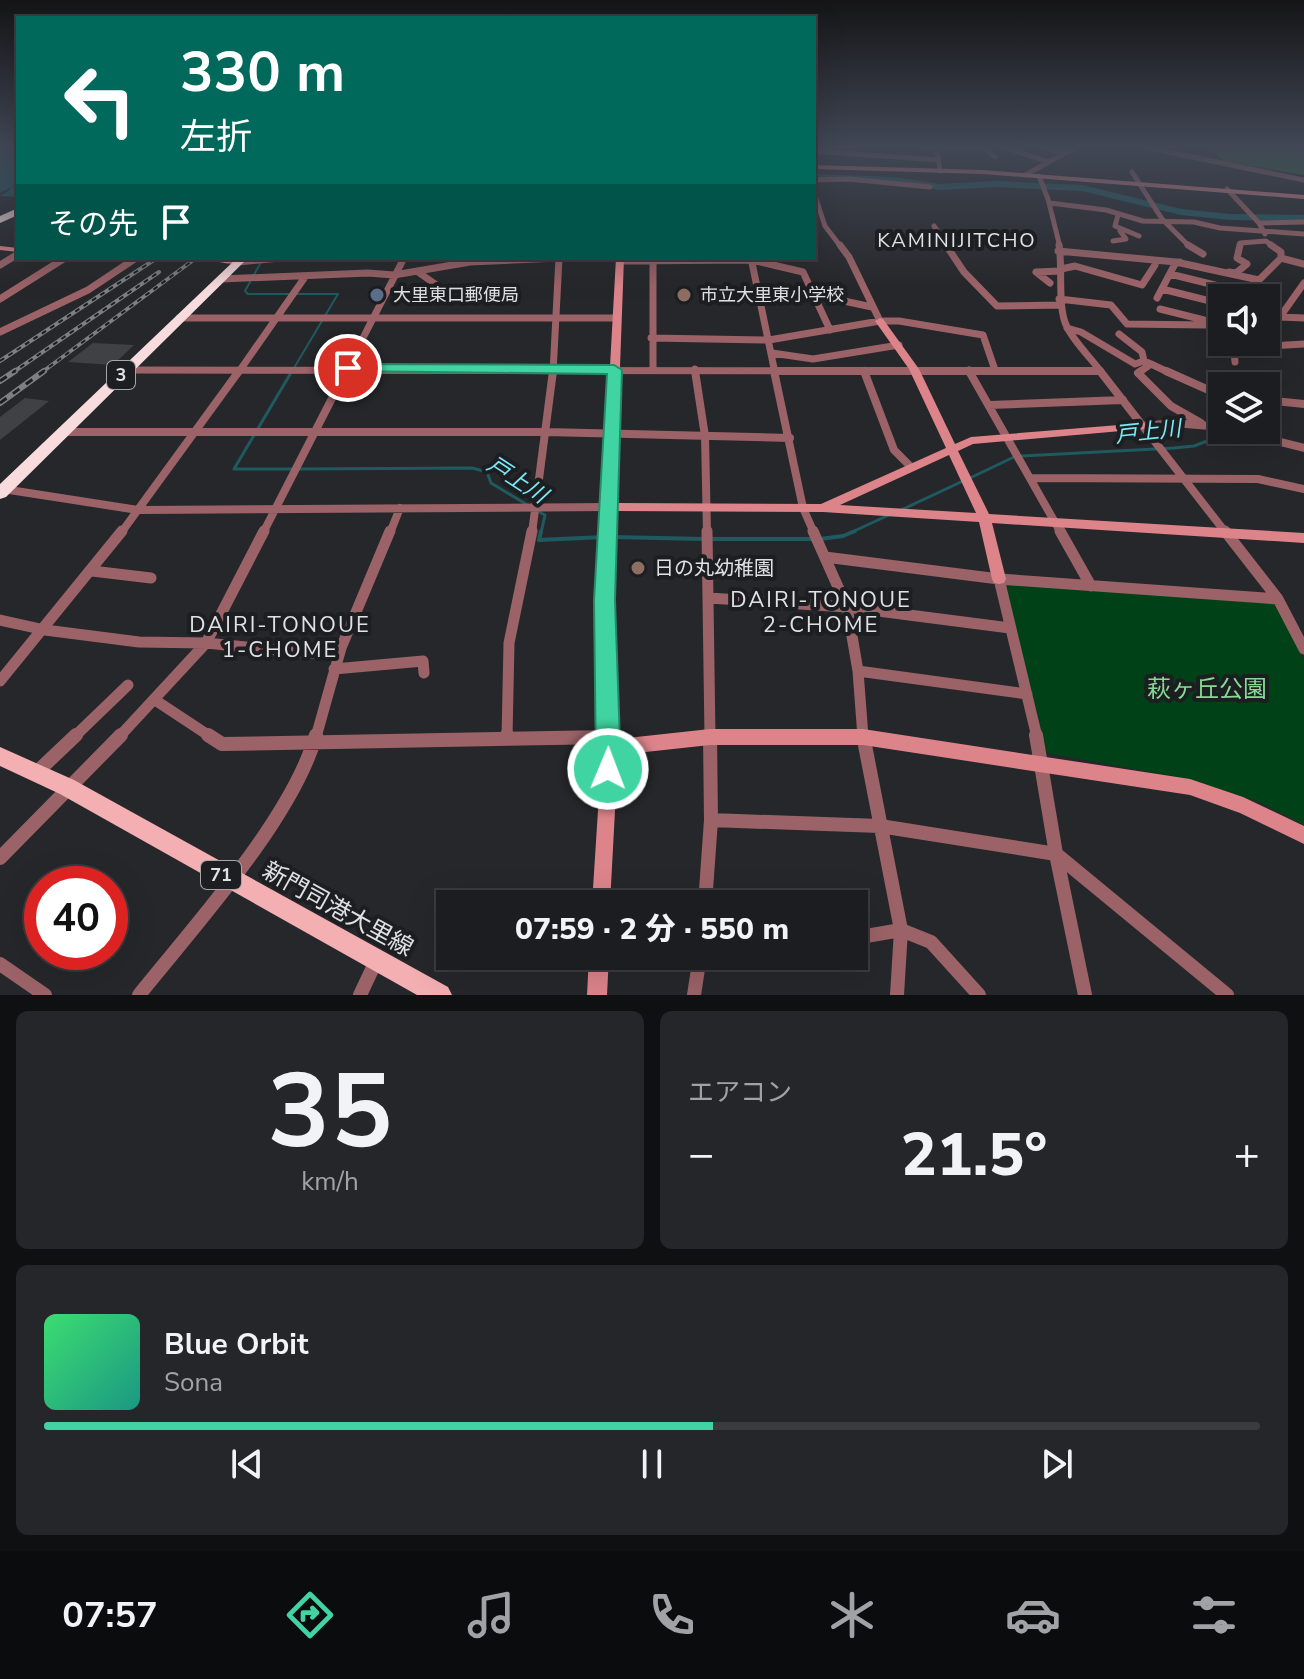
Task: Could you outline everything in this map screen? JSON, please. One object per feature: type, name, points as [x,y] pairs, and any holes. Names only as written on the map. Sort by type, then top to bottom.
[{"type":"highway","name":"3","points":[[2,491],[240,260]]},
{"type":"main road","name":"新門司港大里線","points":[[0,756],[67,787],[440,995]]},
{"type":"street","points":[[1046,193],[1061,270],[1063,286],[1060,302],[1067,328],[1278,599],[1304,649]]},
{"type":"street","points":[[1146,193],[1161,221],[1191,249],[1203,254]]},
{"type":"street","points":[[1231,193],[1265,230],[1266,241]]},
{"type":"street","points":[[1270,193],[1304,197]]},
{"type":"street","points":[[816,197],[825,226],[849,257],[880,321],[914,369],[984,517],[1043,763],[1056,854],[1085,995]]},
{"type":"street","points":[[1050,203],[1106,210],[1128,219],[1304,234]]},
{"type":"street","points":[[816,213],[823,213]]},
{"type":"street","points":[[1113,241],[1126,239],[1115,226],[1118,215]]},
{"type":"street","points":[[1259,223],[1304,222]]},
{"type":"street","points":[[816,228],[825,226]]},
{"type":"street","points":[[934,226],[964,272],[997,306],[1060,302],[1111,305],[1127,324],[1170,325],[1205,325],[1204,320],[1160,309],[1170,325]]},
{"type":"street","points":[[1120,231],[1139,236]]},
{"type":"street","points":[[1058,251],[1176,262],[1236,273],[1247,264],[1237,258],[1240,243],[1266,241],[1281,252],[1281,258],[1259,280],[1176,262]]},
{"type":"street","points":[[1281,258],[1304,264]]},
{"type":"street","points":[[0,299],[62,260]]},
{"type":"street","points":[[0,332],[75,297],[133,260]]},
{"type":"street","points":[[240,260],[272,260]]},
{"type":"street","points":[[0,858],[155,700],[206,643],[403,260]]},
{"type":"street","points":[[221,279],[368,273],[394,275],[498,260]]},
{"type":"street","points":[[507,738],[509,643],[537,509],[553,369],[559,260]]},
{"type":"street","points":[[602,890],[610,742],[604,600],[620,260],[702,260]]},
{"type":"street","points":[[751,260],[803,508],[847,607],[858,671],[863,737],[901,930],[897,995]]},
{"type":"street","points":[[755,260],[803,272],[830,330]]},
{"type":"street","points":[[1100,273],[1113,260]]},
{"type":"street","points":[[653,261],[653,369]]},
{"type":"street","points":[[1157,298],[1176,262]]},
{"type":"street","points":[[1050,283],[1036,272],[1075,266],[1142,285],[1155,265]]},
{"type":"street","points":[[418,272],[438,286]]},
{"type":"street","points":[[1170,274],[1208,285]]},
{"type":"street","points":[[0,681],[92,571],[305,277]]},
{"type":"street","points":[[1248,284],[1250,279]]},
{"type":"street","points":[[1280,317],[1304,283]]},
{"type":"street","points":[[1162,289],[1208,300]]},
{"type":"street","points":[[811,294],[872,307]]},
{"type":"street","points":[[1280,317],[1304,318]]},
{"type":"street","points":[[179,318],[616,318]]},
{"type":"street","points":[[651,338],[769,340],[880,321],[899,321],[983,335],[995,370]]},
{"type":"street","points":[[1067,328],[1081,332],[1135,364],[1148,362],[1208,390]]},
{"type":"street","points":[[1119,334],[1142,352],[1148,362]]},
{"type":"street","points":[[1280,344],[1304,344]]},
{"type":"street","points":[[772,353],[813,359],[899,345]]},
{"type":"street","points":[[1234,356],[1235,362]]},
{"type":"street","points":[[1148,362],[1138,373],[1171,406],[1201,423]]},
{"type":"street","points":[[695,369],[705,436],[709,598],[711,820],[706,890]]},
{"type":"street","points":[[127,370],[1100,371]]},
{"type":"street","points":[[864,370],[894,450],[910,466]]},
{"type":"street","points":[[969,370],[1091,586]]},
{"type":"street","points":[[989,405],[1123,400]]},
{"type":"street","points":[[1280,401],[1304,404]]},
{"type":"street","points":[[823,508],[971,441],[1144,426],[1208,424]]},
{"type":"street","points":[[62,432],[546,432],[790,438]]},
{"type":"street","points":[[1280,442],[1304,448]]},
{"type":"street","points":[[1030,478],[1258,479],[1304,489]]},
{"type":"street","points":[[2,491],[138,510],[823,508],[1304,538]]},
{"type":"street","points":[[139,995],[230,880],[288,798],[314,742],[336,663],[400,508]]},
{"type":"street","points":[[825,557],[999,579],[1278,599]]},
{"type":"street","points":[[92,571],[151,578]]},
{"type":"street","points":[[709,598],[847,607],[1010,628]]},
{"type":"street","points":[[0,620],[45,630],[139,642],[206,643],[336,663],[423,661],[424,673]]},
{"type":"street","points":[[858,671],[1027,694]]},
{"type":"street","points":[[36,773],[128,685]]},
{"type":"street","points":[[155,700],[222,744],[507,738],[610,742],[710,737],[863,737],[1190,787],[1243,806],[1304,835]]},
{"type":"street","points":[[711,820],[880,826],[1056,854],[1227,995]]},
{"type":"street","points":[[868,936],[901,930],[931,942],[979,995]]},
{"type":"street","points":[[360,995],[377,959]]},
{"type":"street","points":[[0,964],[45,995]]},
{"type":"street","points":[[597,995],[598,970]]},
{"type":"street","points":[[694,995],[698,970]]},
{"type":"green space","name":"萩ヶ丘公園","points":[[1005,583],[1275,601],[1304,660],[1304,825],[1259,802],[1188,779],[1047,753]]},
{"type":"water","points":[[4,193],[16,193],[16,197],[0,196]]},
{"type":"building","points":[[93,343],[134,345],[113,365],[68,362]]},
{"type":"building","points":[[25,398],[49,401],[0,440],[0,417]]},
{"type":"waterway","points":[[1104,193],[1181,212],[1230,217],[1304,218]]},
{"type":"waterway","name":"戸上川","points":[[261,262],[245,291],[248,294],[338,294],[291,373]]},
{"type":"waterway","name":"戸上川","points":[[292,371],[234,469],[292,469]]},
{"type":"waterway","name":"戸上川","points":[[1022,456],[1174,448],[1208,441]]},
{"type":"waterway","name":"戸上川","points":[[970,478],[1014,457]]},
{"type":"waterway","name":"戸上川","points":[[299,469],[472,468],[487,472],[491,483],[526,504]]},
{"type":"waterway","name":"戸上川","points":[[901,510],[963,481]]},
{"type":"waterway","name":"戸上川","points":[[535,510],[545,515],[541,533]]},
{"type":"waterway","name":"戸上川","points":[[850,533],[891,514]]},
{"type":"waterway","name":"戸上川","points":[[541,531],[539,540],[604,537]]},
{"type":"waterway","name":"戸上川","points":[[820,539],[855,531]]},
{"type":"waterway","name":"戸上川","points":[[612,537],[704,539]]},
{"type":"waterway","name":"戸上川","points":[[712,539],[812,539]]},
{"type":"railway","points":[[0,361],[154,260]]},
{"type":"railway","points":[[41,373],[193,260]]},
{"type":"railway","points":[[12,373],[159,272]]},
{"type":"railway","points":[[0,403],[44,371]]},
{"type":"railway","points":[[0,381],[12,373]]},
{"type":"place","name":"大里東口郵便局","points":[[377,295]]},
{"type":"place","name":"市立大里東小学校","points":[[684,295]]},
{"type":"place","name":"日の丸幼稚園","points":[[638,568]]},
{"type":"district","name":"KAMINIJITCHO","points":[[957,240]]},
{"type":"district","name":"DAIRI-TONOUE 2-CHOME","points":[[821,612]]},
{"type":"district","name":"DAIRI-TONOUE 1-CHOME","points":[[280,638]]},
{"type":"route","points":[[348,368],[614,370],[604,600],[610,748],[608,769]]}]
